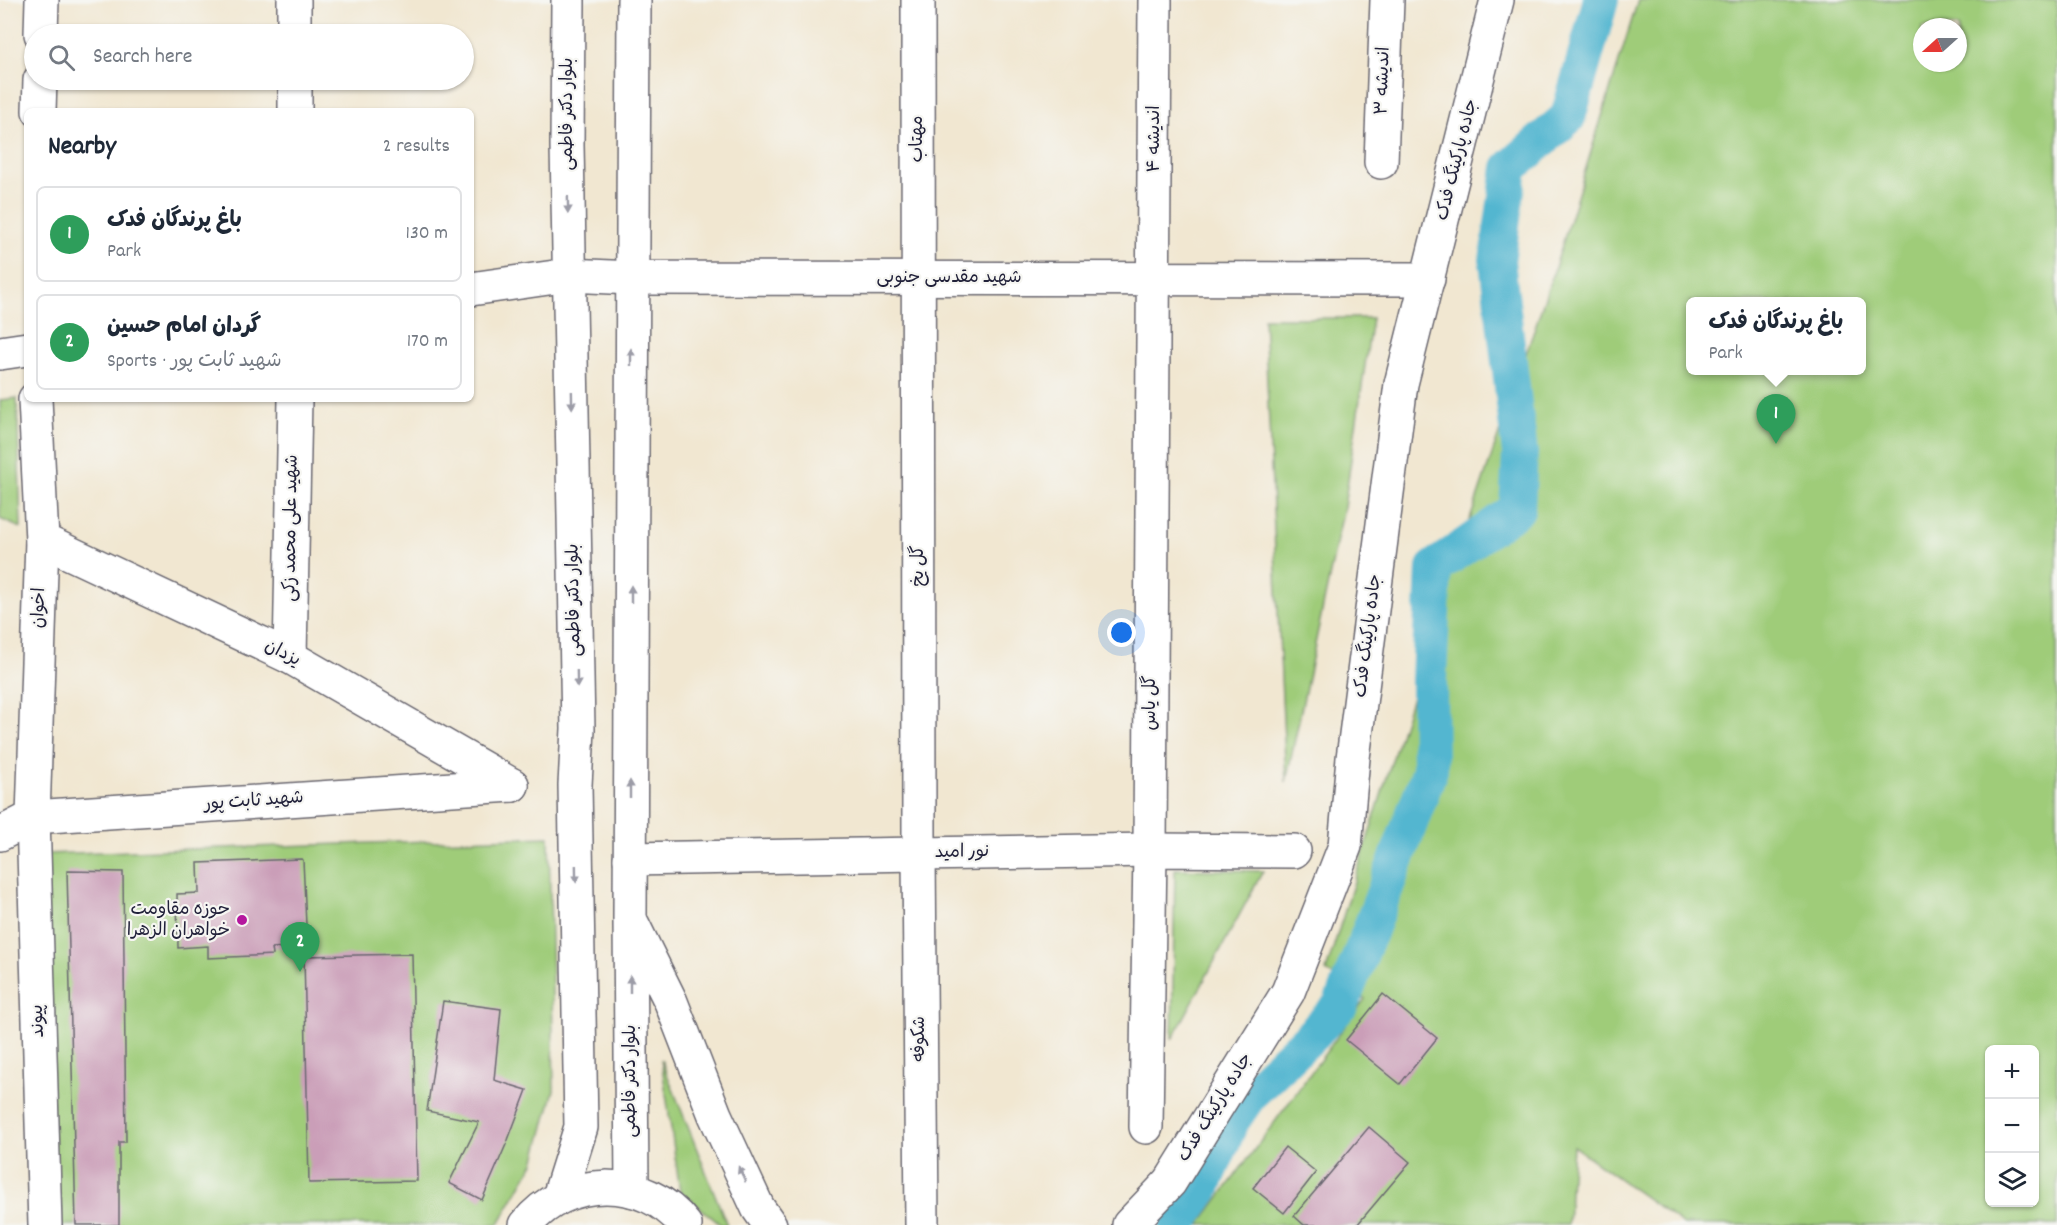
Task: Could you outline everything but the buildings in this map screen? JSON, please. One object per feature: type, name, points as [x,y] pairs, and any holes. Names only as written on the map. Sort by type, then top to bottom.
[{"type":"street","points":[[41,24],[42,0]]},
{"type":"street","points":[[294,0],[294,24]]},
{"type":"street","name":"بلوار دکتر فاطمی","points":[[559,1197],[581,1127],[575,785],[578,729],[567,145],[568,0]]},
{"type":"street","name":"بلوار دکتر فاطمی","points":[[632,1190],[630,860],[634,0]]},
{"type":"street","name":"مهتاب","points":[[918,0],[918,278]]},
{"type":"street","name":"اندیشه ۴","points":[[1154,278],[1155,0]]},
{"type":"street","name":"اندیشه ۳","points":[[1381,162],[1387,0]]},
{"type":"street","name":"جاده پارکینگ فدک","points":[[1129,1225],[1170,1182],[1288,992],[1345,846],[1353,759],[1401,384],[1497,0]]},
{"type":"street","points":[[39,108],[40,90]]},
{"type":"street","points":[[295,90],[295,108]]},
{"type":"street","name":"شهید مقدسی جنوبی","points":[[474,289],[569,275],[632,278],[1428,279]]},
{"type":"street","name":"گل یخ","points":[[918,278],[919,854]]},
{"type":"street","name":"گل یاس","points":[[1146,1127],[1154,278]]},
{"type":"street","points":[[0,353],[24,349]]},
{"type":"street","name":"اخوان","points":[[33,817],[42,540],[35,402]]},
{"type":"street","name":"شهید علی محمد زکی","points":[[290,657],[295,402]]},
{"type":"street","name":"یزدان","points":[[42,540],[290,657],[512,785]]},
{"type":"street","name":"شهید ثابت پور","points":[[0,834],[33,817],[512,785]]},
{"type":"street","name":"پیوند","points":[[33,817],[45,1225]]},
{"type":"street","name":"نور امید","points":[[630,860],[1150,850],[1294,851]]},
{"type":"street","name":"شکوفه","points":[[919,854],[922,1225]]},
{"type":"street","points":[[630,918],[671,1002],[715,1116],[758,1208],[770,1225]]},
{"type":"street","points":[[526,1225],[534,1214],[559,1197],[583,1189],[607,1186],[632,1190],[657,1200],[679,1216],[686,1225]]},
{"type":"green space","points":[[1638,0],[2057,0],[2057,1225],[1684,1225],[1573,1146],[1568,1225],[1304,1225],[1300,1222],[1297,1225],[1199,1225],[1365,999],[1326,971],[1437,617],[1554,271]]},
{"type":"green space","points":[[1264,318],[1372,318],[1344,507],[1286,782]]},
{"type":"green space","points":[[17,398],[21,528],[0,519],[0,400]]},
{"type":"green space","points":[[549,837],[554,1090],[534,1163],[498,1225],[55,1225],[44,854]]},
{"type":"green space","points":[[1175,869],[1263,871],[1172,1040]]},
{"type":"green space","points":[[661,1059],[727,1225],[721,1225],[680,1191]]},
{"type":"waterway","points":[[1177,1225],[1202,1189],[1231,1122],[1251,1093],[1340,1006],[1430,770],[1429,681],[1434,568],[1517,509],[1520,453],[1497,261],[1510,168],[1568,117],[1601,0]]},
{"type":"place","name":"باغ پرندگان فدک","points":[[1776,444]]},
{"type":"place","name":"حوزه مقاومت خواهران الزهرا","points":[[242,920]]},
{"type":"place","name":"گردان امام حسین","points":[[300,972]]}]
